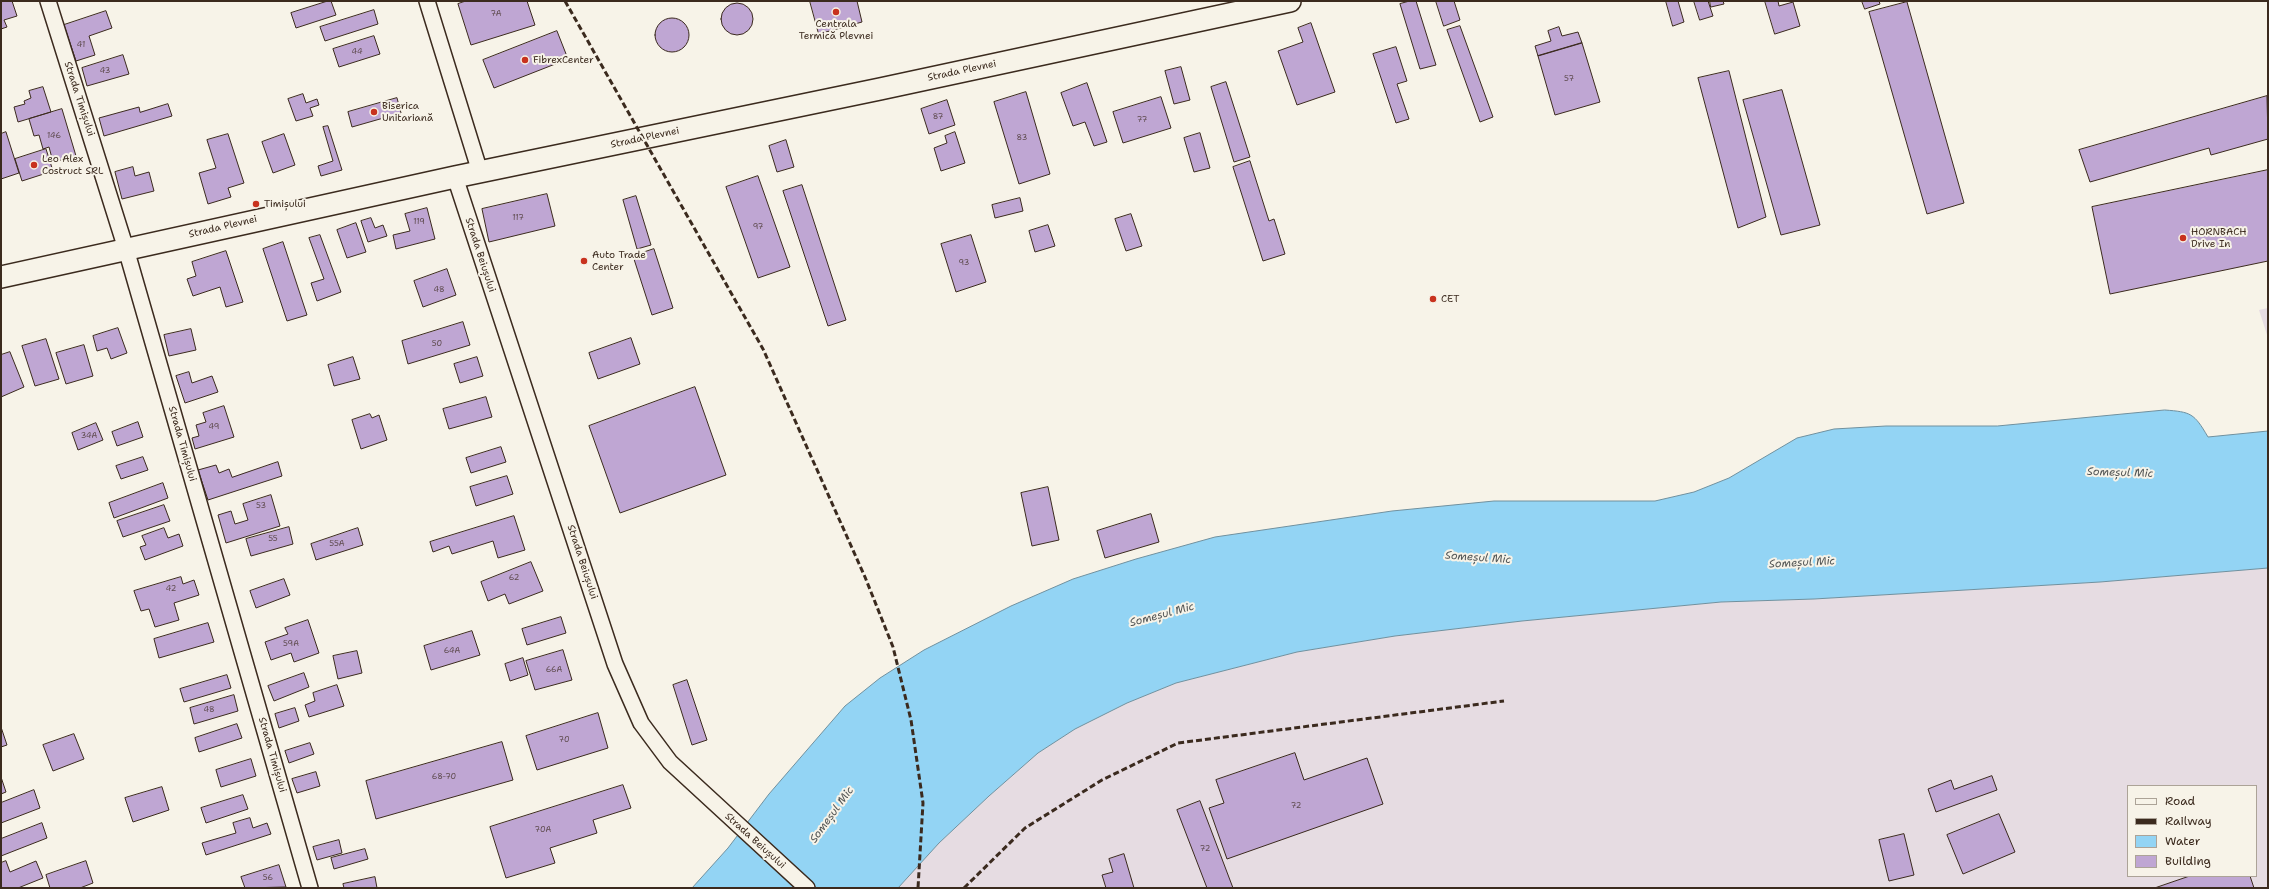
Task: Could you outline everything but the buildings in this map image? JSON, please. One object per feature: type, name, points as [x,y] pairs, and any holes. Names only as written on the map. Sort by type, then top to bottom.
[{"type":"main road","name":"Strada Plevnei","points":[[1,277],[455,176],[480,172],[1290,1]]},
{"type":"street","name":"Strada Timișului","points":[[48,1],[126,250],[310,888]]},
{"type":"street","points":[[427,1],[480,172]]},
{"type":"street","name":"Strada Beiușului","points":[[455,176],[615,664],[641,723],[670,762],[807,888]]},
{"type":"shaded area","points":[[2268,308],[2268,338],[2259,310]]},
{"type":"shaded area","points":[[2268,568],[2268,888],[898,888],[939,843],[1038,753],[1075,729],[1127,703],[1176,683],[1297,652],[1395,636],[1522,621],[1721,602],[1815,599],[2100,582]]},
{"type":"water","name":"Someșul Mic","points":[[2165,410],[2191,415],[2199,423],[2208,437],[2268,431],[2268,568],[2100,582],[1814,599],[1721,602],[1522,621],[1395,636],[1297,652],[1176,683],[1127,703],[1075,729],[1038,753],[989,796],[939,843],[898,888],[692,888],[728,848],[769,794],[845,706],[880,678],[924,650],[1011,606],[1073,579],[1136,559],[1215,537],[1392,511],[1494,501],[1655,501],[1694,492],[1729,478],[1797,438],[1834,429],[1886,426],[1997,426]]},
{"type":"railway","points":[[565,1],[763,349],[865,577],[893,647],[911,720],[923,803],[918,888]]},
{"type":"railway","points":[[964,888],[1025,828],[1102,780],[1178,743],[1504,701]]},
{"type":"place","name":"Centrala Termică Plevnei","points":[[836,12]]},
{"type":"place","name":"FibrexCenter","points":[[525,60]]},
{"type":"place","name":"Biserica Unitariană","points":[[374,112]]},
{"type":"place","name":"Leo Alex Costruct SRL","points":[[34,165]]},
{"type":"place","name":"Timișului","points":[[256,204]]},
{"type":"place","name":"HORNBACH Drive In","points":[[2183,238]]},
{"type":"place","name":"Auto Trade Center","points":[[584,261]]},
{"type":"place","name":"CET","points":[[1433,299]]}]
